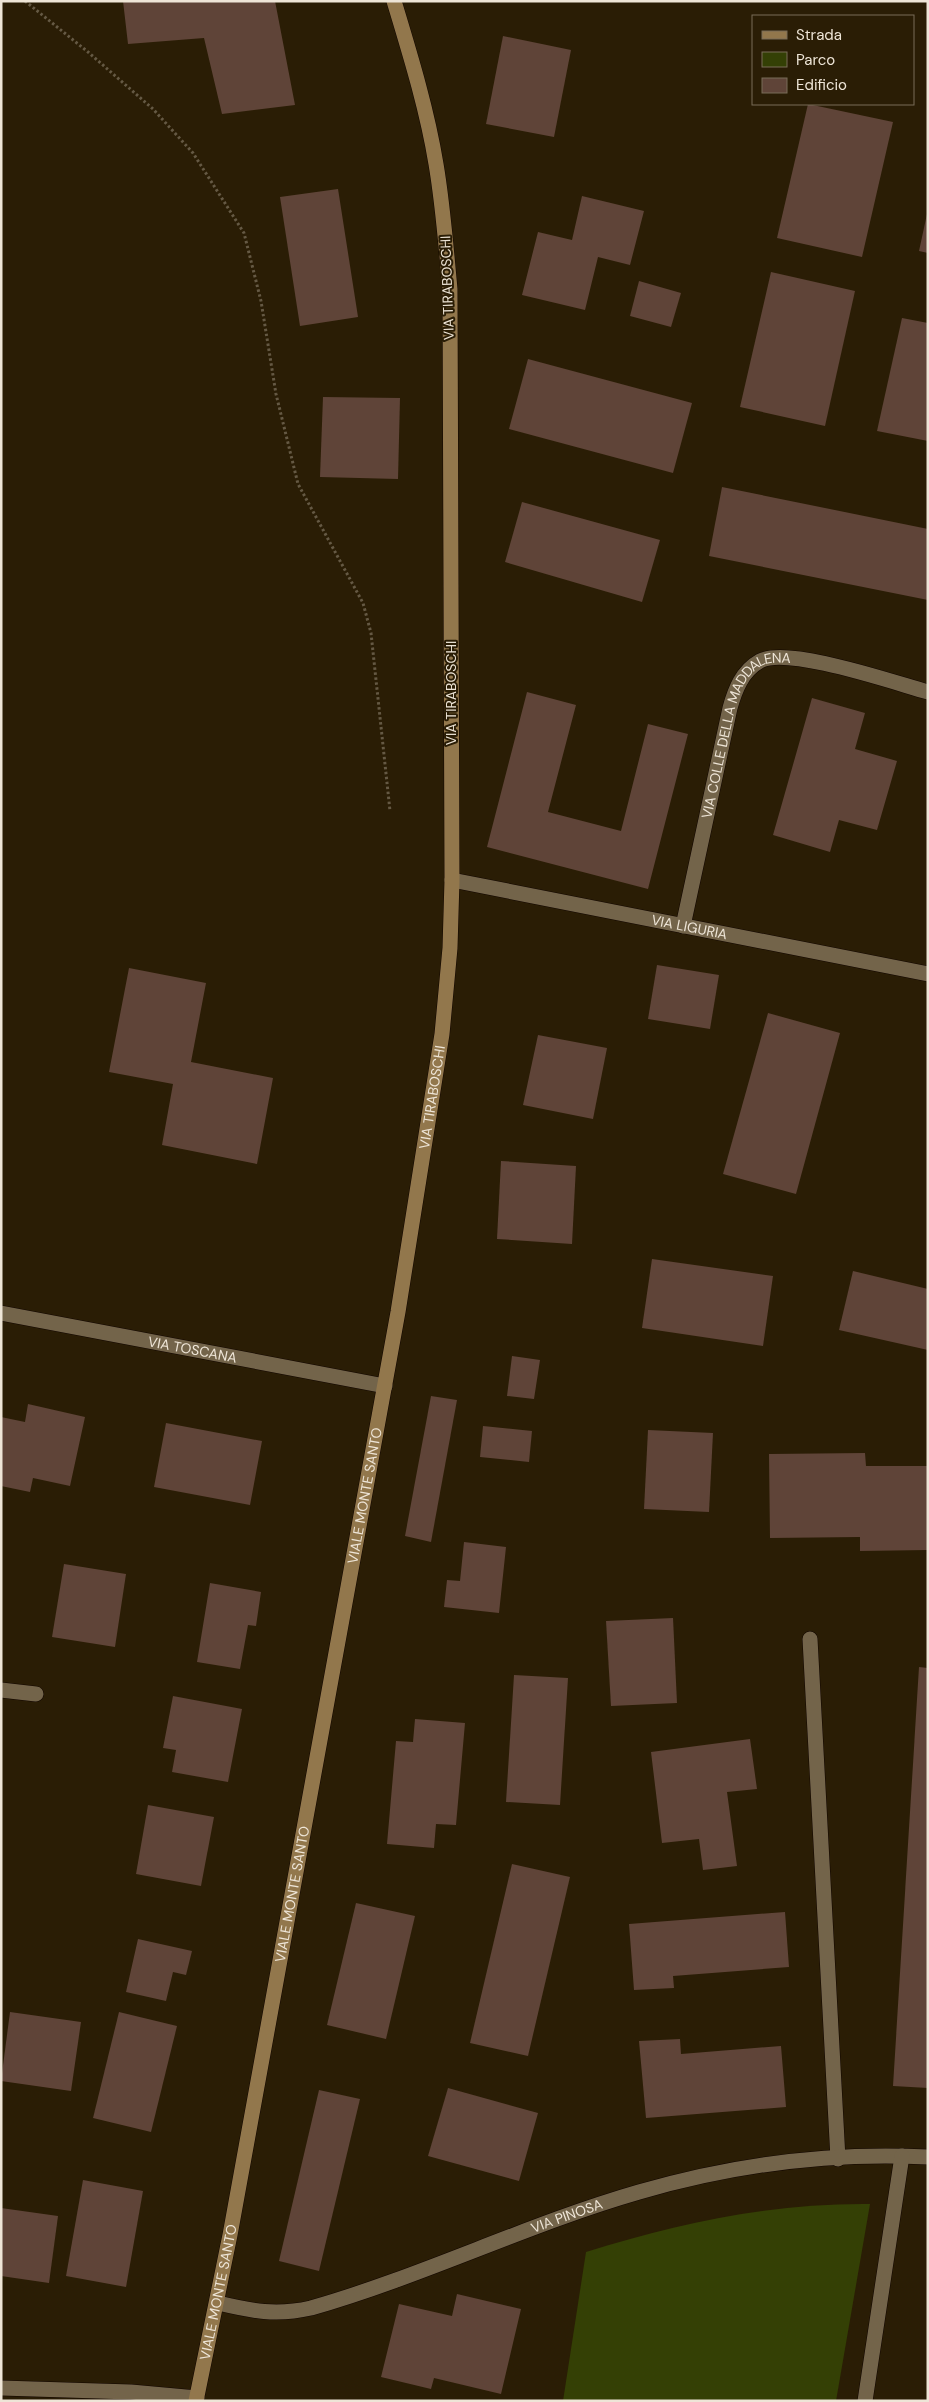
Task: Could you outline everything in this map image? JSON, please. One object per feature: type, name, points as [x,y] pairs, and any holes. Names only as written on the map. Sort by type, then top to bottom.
[{"type":"street","name":"VIA TIRABOSCHI","points":[[384,1386],[442,1034],[449,956],[452,880],[450,289],[443,208],[436,161],[413,63],[394,1]]},
{"type":"street","name":"VIA COLLE DELLA MADDALENA","points":[[683,926],[730,708],[735,689],[744,676],[761,661],[779,658],[804,659],[928,692]]},
{"type":"street","name":"VIA LIGURIA","points":[[452,880],[928,974]]},
{"type":"street","name":"VIA TOSCANA","points":[[1,1313],[384,1386]]},
{"type":"street","name":"VIALE MONTE SANTO","points":[[197,2399],[218,2303],[384,1386]]},
{"type":"street","points":[[810,1639],[838,2158]]},
{"type":"street","points":[[1,1690],[36,1694]]},
{"type":"street","points":[[865,2401],[902,2156]]},
{"type":"street","name":"VIA PINOSA","points":[[218,2303],[266,2313],[296,2311],[328,2303],[638,2192],[725,2171],[838,2158],[928,2156]]},
{"type":"street","points":[[1,2388],[131,2392],[197,2399]]},
{"type":"path","points":[[25,1],[88,52],[153,109],[193,153],[244,233],[261,300],[276,394],[298,484],[363,603],[371,633],[390,811]]},
{"type":"green space","points":[[870,2204],[836,2401],[563,2401],[586,2252],[656,2232],[726,2217],[797,2207]]},
{"type":"building","points":[[123,1],[275,1],[295,105],[222,114],[204,38],[128,44]]},
{"type":"building","points":[[503,36],[571,50],[554,137],[486,124]]},
{"type":"building","points":[[808,105],[893,122],[862,257],[777,238]]},
{"type":"building","points":[[338,189],[358,317],[300,326],[280,197]]},
{"type":"building","points":[[582,196],[644,211],[630,265],[598,257],[585,310],[522,295],[538,232],[572,240]]},
{"type":"building","points":[[928,214],[928,253],[919,251]]},
{"type":"building","points":[[771,272],[855,291],[825,426],[740,407]]},
{"type":"building","points":[[639,281],[681,293],[671,327],[630,316]]},
{"type":"building","points":[[902,318],[928,323],[928,441],[877,431]]},
{"type":"building","points":[[528,359],[692,403],[673,473],[509,429]]},
{"type":"building","points":[[323,397],[400,398],[398,479],[320,477]]},
{"type":"building","points":[[722,487],[928,529],[928,600],[709,556]]},
{"type":"building","points":[[522,502],[660,540],[642,602],[505,562]]},
{"type":"building","points":[[527,692],[576,705],[548,812],[621,831],[648,724],[688,734],[648,889],[487,847]]},
{"type":"building","points":[[812,698],[865,713],[855,749],[897,761],[877,830],[839,820],[830,852],[773,835]]},
{"type":"building","points":[[657,965],[719,975],[710,1029],[648,1019]]},
{"type":"building","points":[[129,968],[206,983],[191,1062],[273,1078],[257,1164],[162,1145],[173,1084],[109,1072]]},
{"type":"building","points":[[768,1013],[840,1033],[796,1194],[723,1174]]},
{"type":"building","points":[[538,1035],[607,1048],[593,1119],[523,1105]]},
{"type":"building","points":[[501,1161],[576,1166],[572,1244],[497,1239]]},
{"type":"building","points":[[652,1259],[773,1276],[763,1346],[642,1328]]},
{"type":"building","points":[[853,1271],[928,1289],[928,1350],[839,1330]]},
{"type":"building","points":[[512,1356],[540,1360],[534,1399],[507,1396]]},
{"type":"building","points":[[431,1396],[457,1400],[431,1542],[405,1536]]},
{"type":"building","points":[[28,1404],[85,1417],[70,1486],[33,1478],[30,1492],[1,1486],[1,1417],[25,1422]]},
{"type":"building","points":[[166,1423],[262,1441],[250,1505],[154,1487]]},
{"type":"building","points":[[483,1426],[532,1431],[529,1462],[480,1457]]},
{"type":"building","points":[[648,1430],[713,1433],[709,1512],[644,1509]]},
{"type":"building","points":[[865,1453],[866,1466],[928,1466],[928,1550],[860,1551],[860,1537],[770,1538],[769,1454]]},
{"type":"building","points":[[464,1542],[506,1547],[499,1613],[444,1607],[447,1580],[460,1581]]},
{"type":"building","points":[[64,1564],[126,1574],[115,1647],[52,1637]]},
{"type":"building","points":[[210,1583],[261,1592],[256,1626],[248,1625],[240,1669],[197,1662]]},
{"type":"building","points":[[673,1618],[677,1703],[611,1706],[606,1621]]},
{"type":"building","points":[[919,1667],[928,1668],[928,2088],[893,2086]]},
{"type":"building","points":[[514,1675],[568,1678],[560,1805],[506,1802]]},
{"type":"building","points":[[173,1696],[242,1709],[228,1782],[172,1772],[176,1750],[163,1748]]},
{"type":"building","points":[[415,1719],[465,1723],[456,1825],[436,1824],[434,1848],[387,1844],[396,1741],[413,1742]]},
{"type":"building","points":[[750,1739],[757,1789],[727,1792],[737,1866],[703,1870],[699,1839],[662,1843],[651,1752]]},
{"type":"building","points":[[148,1805],[214,1817],[201,1886],[136,1874]]},
{"type":"building","points":[[512,1864],[570,1877],[528,2056],[470,2043]]},
{"type":"building","points":[[356,1903],[415,1916],[386,2039],[327,2025]]},
{"type":"building","points":[[785,1912],[789,1967],[673,1976],[674,1988],[634,1990],[629,1924]]},
{"type":"building","points":[[138,1939],[192,1951],[186,1975],[173,1972],[166,2001],[126,1992]]},
{"type":"building","points":[[10,2012],[81,2022],[71,2091],[1,2081]]},
{"type":"building","points":[[119,2012],[177,2026],[151,2132],[93,2118]]},
{"type":"building","points":[[680,2039],[681,2054],[781,2046],[786,2107],[646,2118],[639,2041]]},
{"type":"building","points":[[448,2088],[538,2113],[519,2181],[428,2156]]},
{"type":"building","points":[[319,2090],[360,2099],[319,2271],[279,2261]]},
{"type":"building","points":[[83,2180],[143,2191],[126,2287],[66,2276]]},
{"type":"building","points":[[1,2208],[58,2216],[49,2283],[1,2276]]},
{"type":"building","points":[[457,2294],[521,2309],[501,2394],[434,2378],[431,2389],[381,2377],[399,2304],[452,2316]]}]
